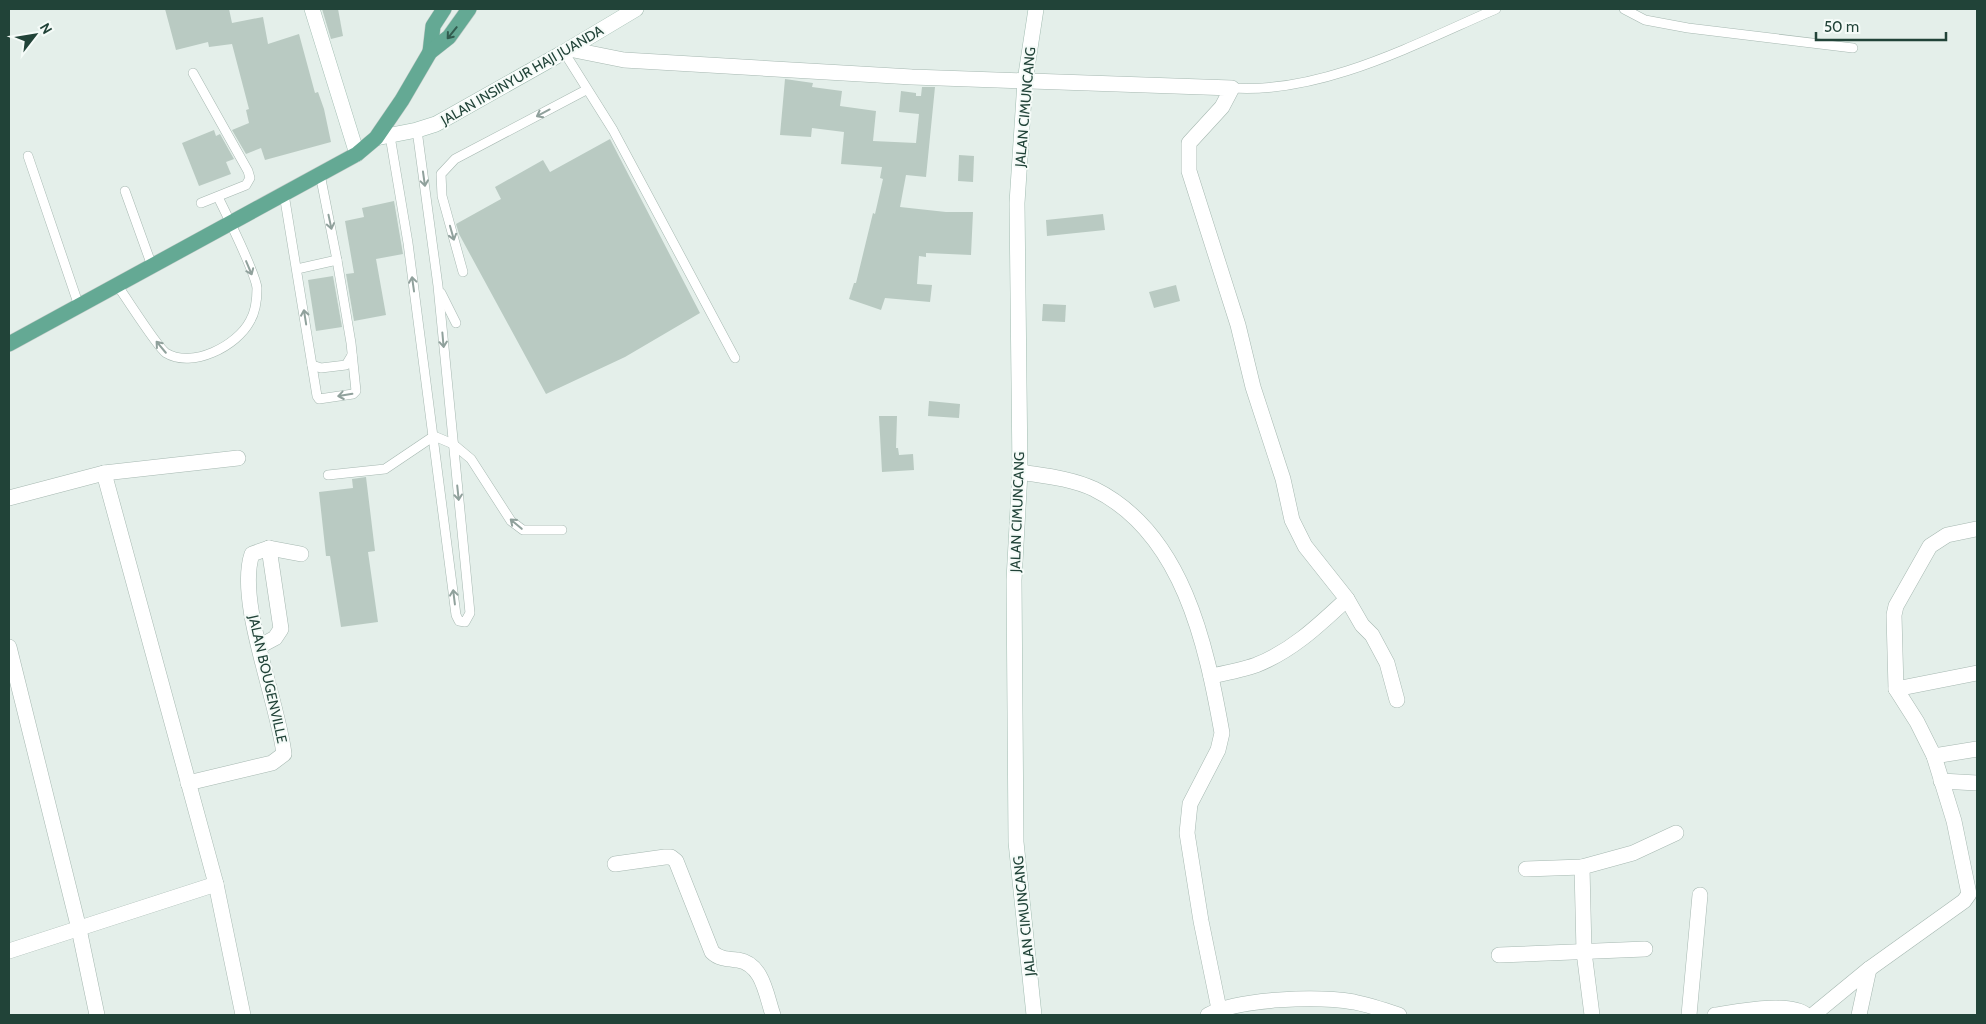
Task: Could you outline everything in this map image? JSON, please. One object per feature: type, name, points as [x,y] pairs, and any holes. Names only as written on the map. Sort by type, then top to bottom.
[{"type":"main road","points":[[430,52],[433,26],[444,9]]},
{"type":"main road","points":[[9,344],[357,154],[383,137],[430,52],[449,37],[469,9]]},
{"type":"street","points":[[312,9],[357,154]]},
{"type":"street","name":"JALAN INSINYUR HAJI JUANDA","points":[[383,137],[417,130],[452,116],[636,9]]},
{"type":"street","name":"JALAN CIMUNCANG","points":[[1034,1015],[1016,842],[1014,580],[1020,472],[1017,203],[1025,80],[1036,9]]},
{"type":"street","points":[[566,51],[624,60],[912,77],[1232,88],[1222,107],[1189,143],[1189,171],[1238,325],[1253,387],[1282,479],[1292,520],[1305,546],[1347,599],[1362,626],[1372,635],[1387,663],[1397,700]]},
{"type":"street","points":[[9,498],[104,473],[238,458]]},
{"type":"street","points":[[1020,472],[1067,479],[1092,489],[1128,510],[1143,524],[1187,597],[1196,619],[1211,676],[1222,733],[1221,741],[1190,804],[1187,843],[1214,1012],[1294,999],[1353,1002],[1399,1015]]},
{"type":"street","points":[[104,473],[216,884],[243,1015]]},
{"type":"street","points":[[1812,1015],[1868,969],[1964,902],[1969,894],[1954,821],[1934,756],[1917,722],[1896,689],[1894,622],[1896,606],[1930,546],[1938,539],[1947,535],[1976,529]]},
{"type":"street","points":[[260,646],[275,638],[281,629],[269,548],[300,554]]},
{"type":"street","name":"JALAN BOUGENVILLE","points":[[188,783],[272,763],[284,754],[249,592],[248,564],[252,554],[269,548]]},
{"type":"street","points":[[1211,676],[1254,666],[1274,657],[1305,638],[1347,599]]},
{"type":"street","points":[[9,647],[79,929],[96,1015]]},
{"type":"street","points":[[1896,689],[1977,673]]},
{"type":"street","points":[[1934,756],[1977,749]]},
{"type":"street","points":[[1941,781],[1977,783]]},
{"type":"street","points":[[1526,870],[1582,867],[1633,853],[1676,833]]},
{"type":"street","points":[[615,864],[665,857],[671,857],[676,861],[712,952],[720,958],[746,962],[755,968],[773,1015]]},
{"type":"street","points":[[1582,867],[1584,952],[1592,1015]]},
{"type":"street","points":[[9,951],[216,884]]},
{"type":"street","points":[[1689,1015],[1700,895]]},
{"type":"street","points":[[1499,955],[1645,949]]},
{"type":"street","points":[[1859,1015],[1868,969]]},
{"type":"street","points":[[1715,1015],[1786,1008],[1798,1010],[1806,1015]]},
{"type":"lane","points":[[1232,88],[1256,90],[1339,74],[1392,55],[1496,9]]},
{"type":"lane","points":[[1624,9],[1645,20],[1688,28],[1853,48]]},
{"type":"lane","points":[[566,51],[586,90],[613,130],[735,358]]},
{"type":"lane","points":[[194,73],[248,170],[250,178],[246,184],[202,204]]},
{"type":"lane","points":[[463,272],[442,196],[441,174],[455,159],[586,90]]},
{"type":"lane","points":[[383,137],[408,243],[456,614],[462,622],[468,620],[470,613],[438,286],[417,130]]},
{"type":"lane","points":[[28,156],[79,306]]},
{"type":"lane","points":[[284,194],[319,399],[353,394],[356,391],[352,355],[337,260],[320,174]]},
{"type":"lane","points":[[125,191],[152,266]]},
{"type":"lane","points":[[117,285],[164,352],[181,359],[196,358],[214,352],[241,333],[250,323],[256,309],[257,286],[218,197]]},
{"type":"lane","points":[[298,269],[337,260]]},
{"type":"lane","points":[[438,286],[456,323]]},
{"type":"lane","points":[[312,365],[321,368],[346,364],[352,355]]},
{"type":"lane","points":[[434,436],[453,444],[471,459],[501,502],[511,521],[523,530],[562,530]]},
{"type":"lane","points":[[328,475],[385,469],[434,436]]},
{"type":"building","points":[[165,9],[229,9],[232,23],[263,17],[268,44],[299,34],[315,93],[318,92],[324,109],[331,142],[265,160],[261,148],[246,154],[232,130],[249,123],[246,110],[249,109],[232,44],[209,47],[208,42],[176,50]]},
{"type":"building","points":[[322,9],[338,9],[343,36],[331,39]]},
{"type":"building","points":[[785,79],[813,83],[812,87],[842,91],[840,106],[876,111],[873,141],[916,143],[919,114],[899,112],[901,91],[916,93],[916,96],[921,96],[922,87],[935,87],[926,177],[906,175],[900,207],[946,212],[973,212],[971,255],[926,253],[926,257],[919,256],[917,284],[932,285],[930,302],[885,298],[881,310],[849,299],[854,283],[856,283],[873,213],[875,214],[883,179],[880,178],[882,167],[841,164],[844,132],[812,128],[811,137],[780,135]]},
{"type":"building","points":[[214,130],[216,136],[220,134],[234,159],[226,162],[231,174],[199,186],[182,143]]},
{"type":"building","points":[[610,139],[700,313],[625,357],[546,394],[459,234],[456,224],[501,199],[495,187],[543,160],[550,172]]},
{"type":"building","points":[[959,155],[974,156],[973,182],[958,181]]},
{"type":"building","points":[[394,201],[403,254],[376,259],[386,315],[354,321],[346,274],[354,273],[345,221],[364,217],[362,208]]},
{"type":"building","points":[[1103,214],[1105,230],[1047,236],[1046,220]]},
{"type":"building","points":[[333,276],[342,327],[316,331],[308,280]]},
{"type":"building","points":[[1176,285],[1180,301],[1154,308],[1149,292]]},
{"type":"building","points":[[1043,304],[1066,305],[1065,322],[1042,321]]},
{"type":"building","points":[[929,401],[960,404],[959,418],[928,416]]},
{"type":"building","points":[[879,416],[897,416],[896,448],[898,448],[899,455],[913,454],[914,470],[882,472]]},
{"type":"building","points":[[366,477],[375,551],[368,552],[378,622],[341,627],[330,556],[326,556],[319,492],[353,488],[352,479]]}]
